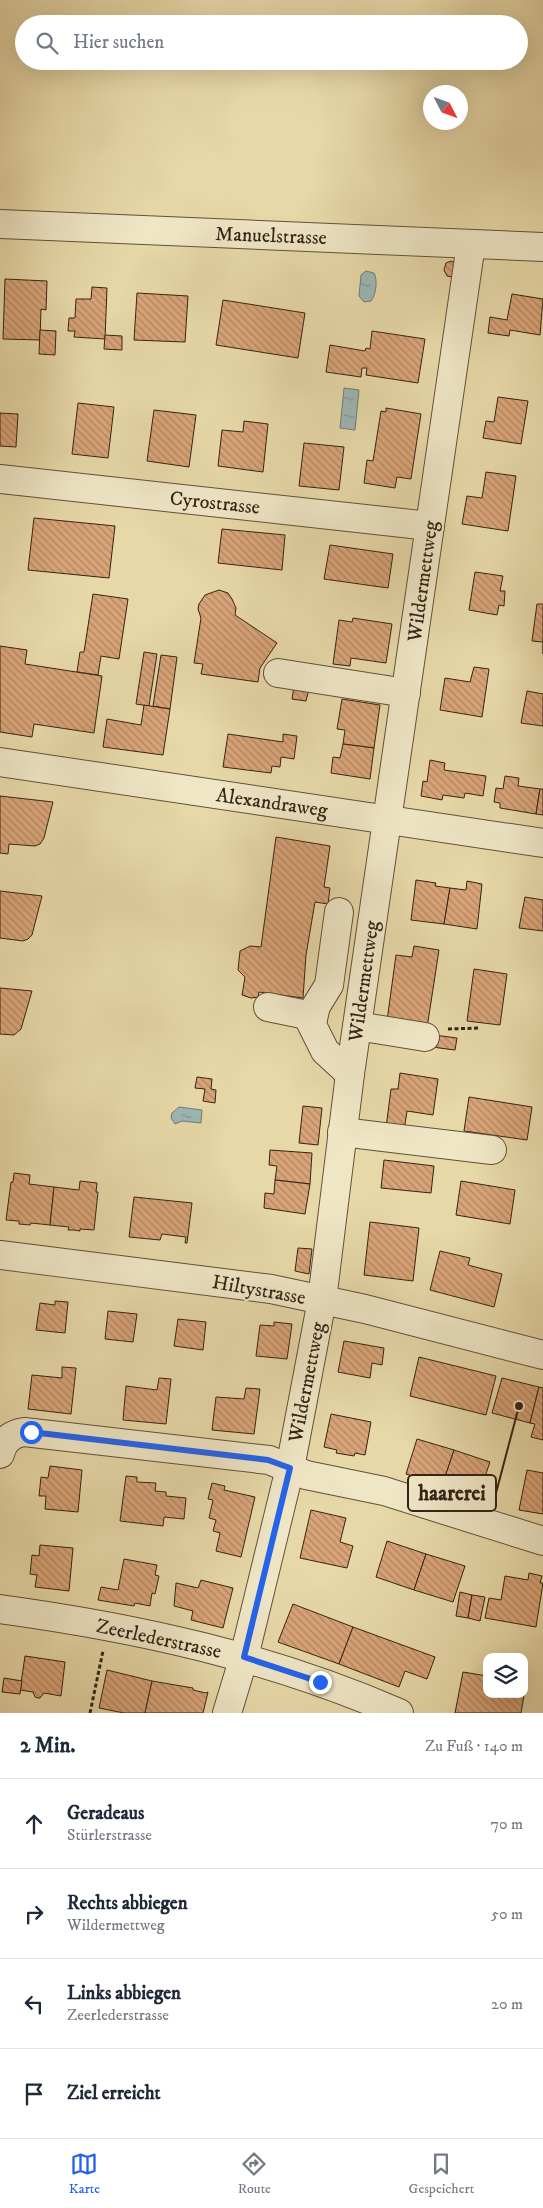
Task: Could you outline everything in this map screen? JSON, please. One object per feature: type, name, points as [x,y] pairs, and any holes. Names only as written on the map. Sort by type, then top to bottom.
[{"type":"street","name":"Manuelstrasse","points":[[0,224],[543,246]]},
{"type":"street","name":"Wildermettweg","points":[[227,1713],[244,1657],[290,1468],[322,1300],[350,1074],[471,244]]},
{"type":"street","name":"Cyrostrasse","points":[[0,479],[430,526]]},
{"type":"street","points":[[278,673],[406,693]]},
{"type":"street","name":"Alexandraweg","points":[[0,762],[543,843]]},
{"type":"street","points":[[312,1023],[316,1006],[329,985],[339,912]]},
{"type":"street","points":[[268,1007],[307,1014],[325,1051],[350,1074]]},
{"type":"street","points":[[357,1026],[425,1037]]},
{"type":"street","points":[[342,1132],[492,1150]]},
{"type":"street","name":"Hiltystrasse","points":[[0,1255],[228,1282],[271,1289],[543,1354]]},
{"type":"street","points":[[0,1454],[9,1438],[15,1433],[31,1432],[268,1460],[306,1475],[384,1491],[543,1541]]},
{"type":"street","name":"Zeerlederstrasse","points":[[0,1609],[155,1634],[244,1657],[370,1700],[399,1713]]},
{"type":"path","points":[[452,1028],[480,1028]]},
{"type":"path","points":[[90,1713],[109,1626]]},
{"type":"water","points":[[366,271],[374,273],[376,287],[371,301],[364,302],[359,296],[361,275]]},
{"type":"water","points":[[344,388],[359,390],[355,430],[340,428]]},
{"type":"water","points":[[179,1107],[202,1110],[201,1123],[182,1121],[175,1124],[171,1118],[172,1113]]},
{"type":"building","points":[[451,261],[456,263],[454,276],[452,277],[447,276],[444,270],[446,263]]},
{"type":"building","points":[[5,279],[47,281],[46,310],[41,309],[40,340],[3,339]]},
{"type":"building","points":[[92,287],[107,288],[105,339],[74,337],[75,331],[68,331],[69,318],[75,318],[76,299],[91,299]]},
{"type":"building","points":[[137,293],[188,296],[185,342],[134,340]]},
{"type":"building","points":[[512,294],[543,299],[540,335],[510,330],[509,336],[488,333],[490,317],[507,320]]},
{"type":"building","points":[[223,300],[305,313],[298,358],[216,345]]},
{"type":"building","points":[[40,330],[56,331],[55,355],[39,354]]},
{"type":"building","points":[[372,331],[425,339],[418,383],[366,375],[367,368],[362,368],[361,377],[326,372],[330,345],[365,351],[366,348],[370,349]]},
{"type":"building","points":[[105,335],[122,336],[122,350],[104,349]]},
{"type":"building","points":[[498,397],[528,401],[521,444],[483,438],[486,421],[494,422]]},
{"type":"building","points":[[78,403],[114,407],[108,458],[72,454]]},
{"type":"building","points":[[386,408],[421,414],[411,479],[397,477],[395,488],[364,483],[367,460],[373,461],[381,411],[386,412]]},
{"type":"building","points":[[154,410],[196,415],[189,467],[147,461]]},
{"type":"building","points":[[0,413],[18,414],[16,447],[0,446]]},
{"type":"building","points":[[244,421],[268,424],[263,472],[218,466],[222,430],[243,432]]},
{"type":"building","points":[[304,443],[344,447],[339,490],[299,486]]},
{"type":"building","points":[[486,472],[516,476],[508,531],[462,524],[467,496],[482,498]]},
{"type":"building","points":[[34,518],[115,526],[109,578],[28,570]]},
{"type":"building","points":[[222,529],[285,535],[282,570],[218,563]]},
{"type":"building","points":[[330,545],[393,554],[388,588],[324,579]]},
{"type":"building","points":[[475,572],[503,576],[500,591],[505,591],[504,606],[499,605],[497,615],[469,610]]},
{"type":"building","points":[[219,590],[228,593],[232,599],[236,608],[235,615],[277,643],[260,668],[258,682],[201,674],[203,664],[194,663],[201,618],[198,609],[199,604],[205,595]]},
{"type":"building","points":[[93,594],[128,599],[119,659],[101,656],[98,675],[77,672],[80,652],[84,652]]},
{"type":"building","points":[[537,604],[543,604],[543,642],[532,641]]},
{"type":"building","points":[[353,618],[392,624],[386,663],[351,658],[350,666],[333,664],[339,620],[352,622]]},
{"type":"building","points":[[0,646],[27,650],[25,664],[102,676],[94,733],[34,724],[32,737],[0,732]]},
{"type":"building","points":[[144,652],[157,654],[149,706],[136,704]]},
{"type":"building","points":[[161,655],[177,657],[170,709],[153,706]]},
{"type":"building","points":[[474,667],[489,669],[482,717],[440,710],[445,678],[470,682]]},
{"type":"building","points":[[294,686],[309,689],[306,701],[292,699]]},
{"type":"building","points":[[527,691],[543,694],[543,726],[521,723]]},
{"type":"building","points":[[342,699],[380,705],[374,748],[343,744],[345,730],[337,729]]},
{"type":"building","points":[[144,705],[170,709],[163,755],[103,747],[107,719],[141,725]]},
{"type":"building","points":[[228,734],[283,742],[283,734],[297,736],[294,759],[281,757],[280,767],[272,766],[271,773],[223,767]]},
{"type":"building","points":[[343,744],[374,748],[370,779],[331,773],[333,757],[340,758]]},
{"type":"building","points":[[430,760],[445,763],[444,770],[486,776],[483,796],[465,793],[464,798],[443,795],[442,800],[421,796],[423,781],[427,782]]},
{"type":"building","points":[[505,776],[519,778],[518,786],[540,789],[536,814],[500,808],[500,803],[494,802],[496,788],[503,789]]},
{"type":"building","points":[[540,789],[543,789],[543,815],[536,814]]},
{"type":"building","points":[[0,796],[53,802],[44,838],[40,844],[35,846],[9,844],[8,854],[0,853]]},
{"type":"building","points":[[276,837],[330,846],[324,887],[330,888],[328,904],[315,902],[306,955],[303,998],[259,992],[258,997],[251,998],[242,995],[245,977],[238,970],[240,951],[250,946],[261,947]]},
{"type":"building","points":[[416,880],[436,883],[435,886],[450,888],[444,924],[411,920]]},
{"type":"building","points":[[467,881],[482,884],[477,929],[444,924],[450,888],[466,890]]},
{"type":"building","points":[[0,891],[42,896],[32,935],[28,939],[23,941],[0,938]]},
{"type":"building","points":[[525,897],[543,900],[543,931],[519,928]]},
{"type":"building","points":[[414,946],[439,950],[427,1028],[387,1021],[396,955],[412,957]]},
{"type":"building","points":[[474,969],[507,974],[500,1025],[467,1021]]},
{"type":"building","points":[[0,988],[32,991],[21,1029],[14,1035],[0,1034]]},
{"type":"building","points":[[434,1035],[457,1038],[455,1050],[432,1047]]},
{"type":"building","points":[[400,1073],[438,1079],[433,1115],[407,1111],[404,1131],[386,1128],[391,1089],[398,1089]]},
{"type":"building","points":[[197,1077],[212,1079],[211,1089],[216,1090],[215,1103],[203,1101],[205,1089],[195,1088]]},
{"type":"building","points":[[469,1097],[532,1107],[527,1140],[464,1131]]},
{"type":"building","points":[[303,1106],[322,1108],[318,1145],[299,1143]]},
{"type":"building","points":[[270,1150],[312,1153],[310,1184],[275,1180],[277,1166],[269,1165]]},
{"type":"building","points":[[384,1160],[434,1166],[431,1193],[381,1188]]},
{"type":"building","points":[[14,1173],[30,1175],[29,1184],[54,1187],[50,1225],[19,1224],[19,1221],[6,1220]]},
{"type":"building","points":[[275,1180],[310,1184],[305,1214],[264,1208],[265,1193],[274,1194]]},
{"type":"building","points":[[80,1181],[97,1183],[96,1192],[98,1192],[94,1230],[68,1230],[69,1227],[50,1225],[54,1187],[79,1190]]},
{"type":"building","points":[[461,1181],[515,1190],[510,1224],[456,1215]]},
{"type":"building","points":[[134,1197],[192,1203],[187,1243],[185,1243],[186,1237],[162,1234],[160,1240],[129,1237]]},
{"type":"building","points":[[370,1222],[419,1228],[413,1281],[364,1275]]},
{"type":"building","points":[[298,1248],[312,1249],[309,1274],[295,1271]]},
{"type":"building","points":[[440,1251],[470,1258],[468,1265],[502,1274],[494,1307],[430,1290]]},
{"type":"building","points":[[55,1301],[68,1302],[65,1333],[36,1330],[40,1303],[55,1305]]},
{"type":"building","points":[[108,1311],[137,1314],[133,1342],[105,1339]]},
{"type":"building","points":[[178,1319],[206,1322],[203,1350],[174,1346]]},
{"type":"building","points":[[274,1322],[292,1324],[287,1359],[256,1356],[260,1325],[274,1326]]},
{"type":"building","points":[[344,1341],[384,1348],[382,1365],[372,1363],[370,1378],[338,1372]]},
{"type":"building","points":[[419,1357],[496,1376],[486,1415],[410,1396]]},
{"type":"building","points":[[62,1367],[76,1368],[71,1414],[28,1409],[32,1375],[62,1378]]},
{"type":"building","points":[[159,1378],[171,1379],[166,1424],[123,1420],[126,1386],[157,1390]]},
{"type":"building","points":[[502,1378],[539,1387],[530,1423],[492,1413]]},
{"type":"building","points":[[539,1387],[543,1388],[543,1440],[531,1437],[535,1424],[530,1423]]},
{"type":"building","points":[[246,1388],[260,1389],[254,1434],[212,1430],[216,1397],[244,1399]]},
{"type":"building","points":[[331,1414],[371,1422],[365,1455],[355,1453],[354,1456],[336,1453],[337,1450],[324,1447]]},
{"type":"building","points":[[417,1439],[454,1450],[442,1486],[406,1474]]},
{"type":"building","points":[[454,1450],[490,1462],[478,1497],[442,1486]]},
{"type":"building","points":[[50,1466],[82,1470],[78,1512],[45,1509],[46,1496],[39,1496],[41,1477],[48,1478]]},
{"type":"building","points":[[527,1470],[543,1473],[543,1514],[519,1510]]},
{"type":"building","points":[[126,1476],[137,1477],[137,1482],[156,1483],[155,1491],[166,1492],[166,1496],[186,1498],[184,1519],[164,1517],[163,1526],[120,1521]]},
{"type":"building","points":[[212,1483],[225,1486],[224,1490],[255,1497],[241,1557],[216,1551],[220,1533],[213,1531],[216,1520],[209,1518],[213,1500],[208,1499]]},
{"type":"building","points":[[311,1510],[346,1518],[340,1542],[353,1546],[347,1568],[300,1558]]},
{"type":"building","points":[[387,1541],[426,1554],[414,1590],[376,1577]]},
{"type":"building","points":[[40,1545],[73,1548],[69,1591],[35,1587],[37,1575],[30,1574],[32,1555],[39,1556]]},
{"type":"building","points":[[426,1554],[465,1566],[453,1602],[414,1590]]},
{"type":"building","points":[[124,1559],[157,1565],[155,1575],[159,1576],[155,1594],[152,1593],[150,1606],[135,1603],[134,1606],[98,1600],[101,1587],[118,1590]]},
{"type":"building","points":[[529,1573],[542,1576],[540,1583],[543,1583],[536,1627],[485,1618],[489,1598],[501,1600],[505,1576],[528,1580]]},
{"type":"building","points":[[201,1580],[233,1588],[223,1628],[191,1620],[193,1611],[174,1606],[176,1583],[198,1588]]},
{"type":"building","points":[[460,1592],[472,1595],[468,1618],[456,1616]]},
{"type":"building","points":[[472,1595],[485,1597],[480,1621],[468,1618]]},
{"type":"building","points":[[293,1604],[353,1627],[339,1664],[278,1642]]},
{"type":"building","points":[[353,1627],[435,1657],[427,1679],[405,1671],[399,1687],[339,1664]]},
{"type":"building","points":[[25,1656],[65,1662],[61,1696],[44,1693],[38,1698],[35,1697],[33,1692],[20,1690]]},
{"type":"building","points":[[107,1670],[152,1681],[145,1713],[124,1713],[99,1708]]},
{"type":"building","points":[[463,1672],[483,1675],[483,1698],[524,1698],[521,1713],[455,1713]]},
{"type":"building","points":[[4,1678],[22,1681],[20,1694],[2,1692]]},
{"type":"building","points":[[152,1681],[208,1692],[203,1713],[145,1713]]},
{"type":"place","name":"haarerei","points":[[519,1406]]},
{"type":"route","points":[[31,1432],[268,1460],[290,1468],[244,1657],[320,1682]]}]
